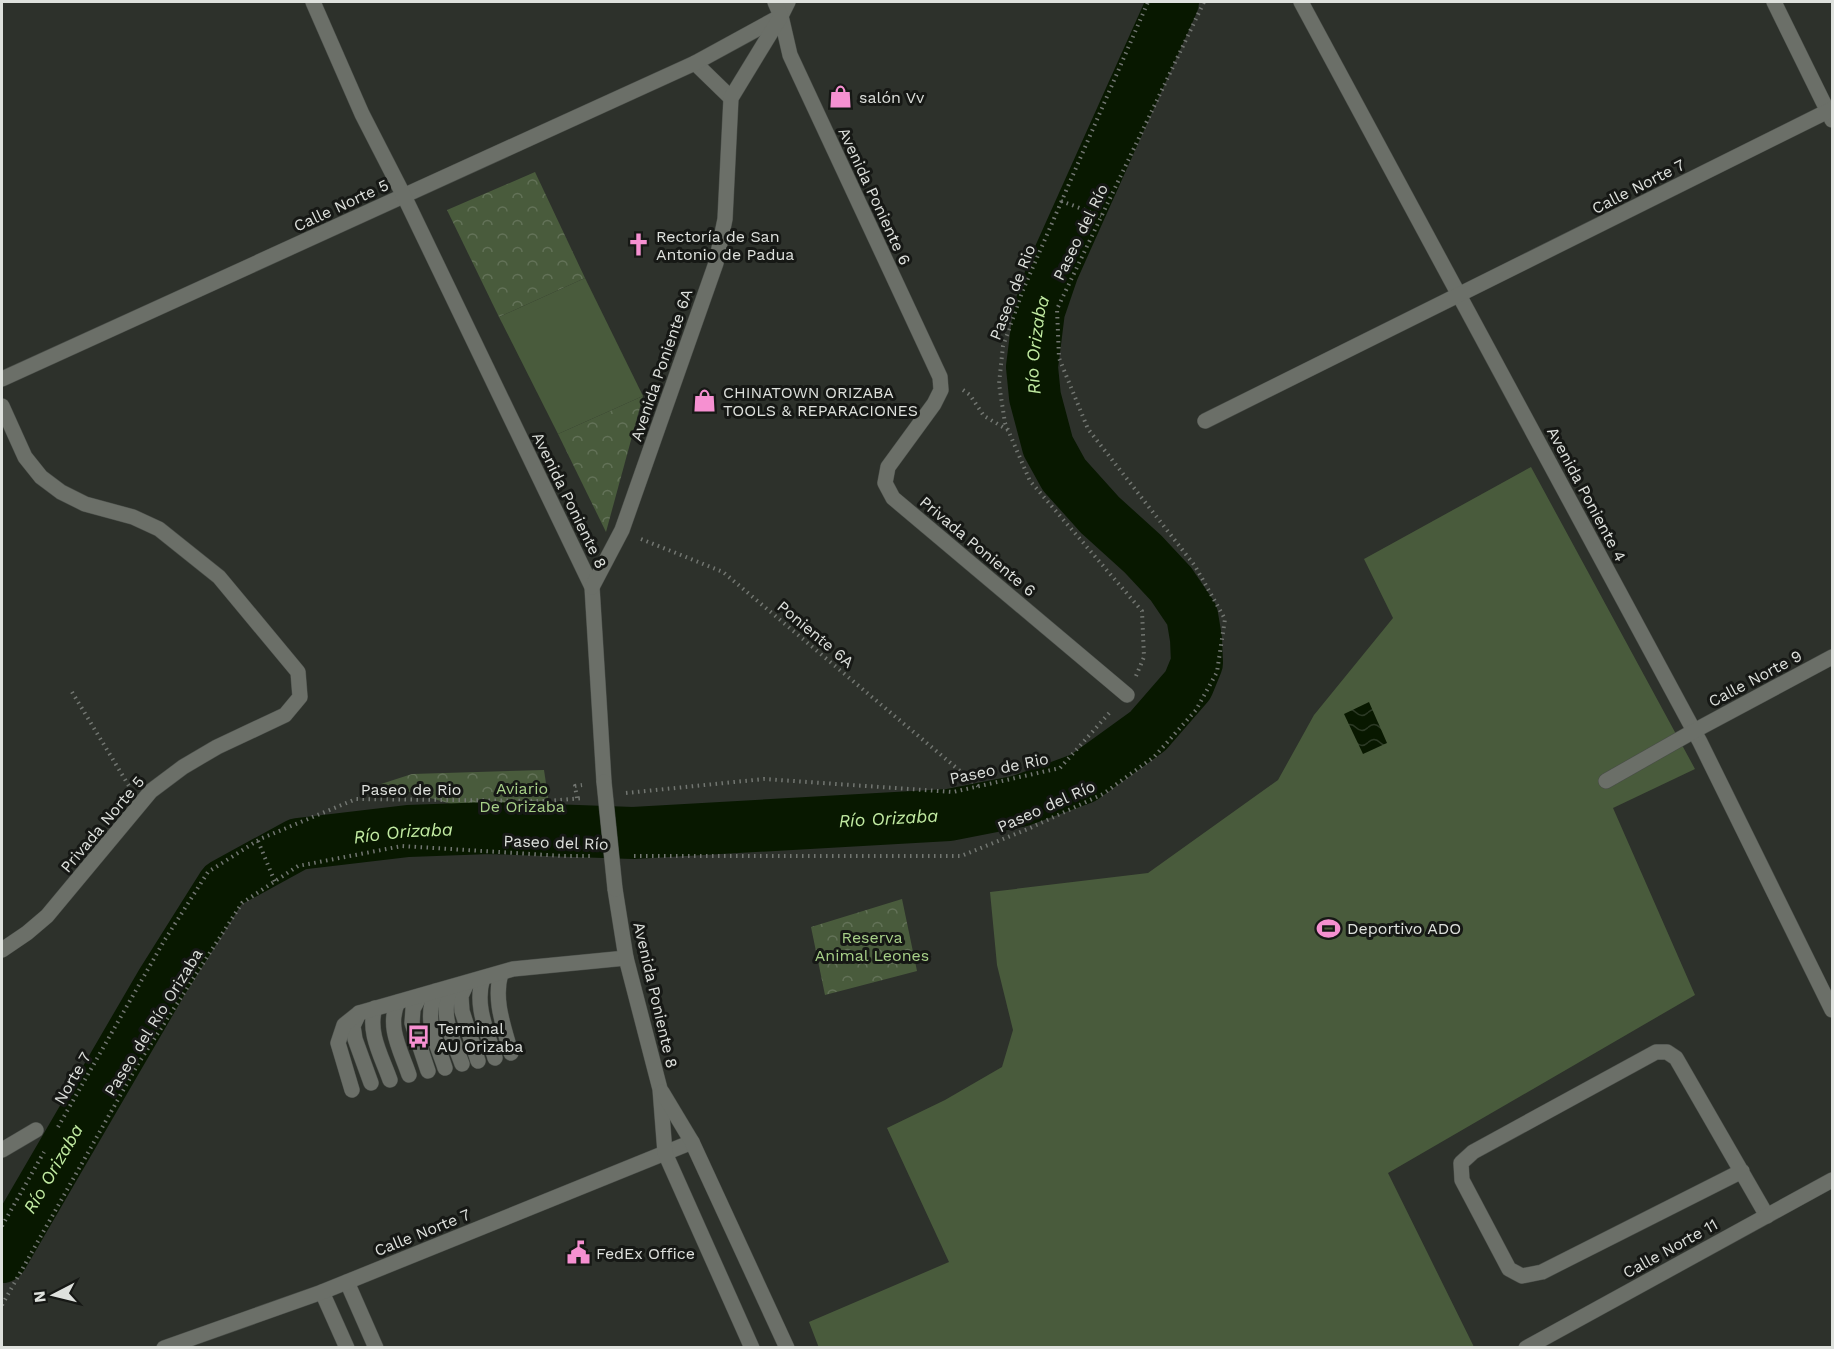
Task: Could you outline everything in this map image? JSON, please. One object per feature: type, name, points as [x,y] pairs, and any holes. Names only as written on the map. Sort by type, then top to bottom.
[{"type":"street","name":"Avenida Poniente 8","points":[[313,2],[362,114],[404,196],[592,586],[604,782],[615,889],[626,958],[660,1089],[665,1153],[752,1347]]},
{"type":"street","name":"Avenida Poniente 4","points":[[1301,2],[1694,730],[1833,1010]]},
{"type":"street","points":[[1774,2],[1831,113]]},
{"type":"street","name":"Calle Norte 5","points":[[2,380],[695,63],[782,6]]},
{"type":"street","name":"Avenida Poniente 6A","points":[[592,586],[622,530],[716,263],[725,219],[731,98],[782,6]]},
{"type":"street","name":"Avenida Poniente 6","points":[[782,6],[790,55],[940,377]]},
{"type":"street","points":[[695,63],[731,98]]},
{"type":"street","name":"Calle Norte 7","points":[[1205,422],[1831,113]]},
{"type":"street","name":"Privada Poniente 6","points":[[940,377],[941,390],[934,404],[888,467],[885,483],[893,498],[1126,694]]},
{"type":"street","name":"Privada Norte 5","points":[[2,406],[25,456],[42,477],[61,492],[85,504],[133,517],[159,529],[219,577],[298,672],[300,697],[285,715],[217,747],[183,767],[151,791],[47,916],[2,950]]},
{"type":"street","name":"Calle Norte 9","points":[[1606,781],[1694,730],[1833,657]]},
{"type":"street","points":[[352,1090],[338,1043],[344,1025],[359,1013],[513,969],[626,958]]},
{"type":"street","points":[[501,973],[497,986],[498,1003],[511,1053]]},
{"type":"street","points":[[483,978],[479,991],[480,1008],[495,1058]]},
{"type":"street","points":[[467,983],[461,996],[462,1011],[478,1061]]},
{"type":"street","points":[[451,987],[445,1002],[445,1016],[462,1064]]},
{"type":"street","points":[[436,991],[429,1006],[429,1020],[445,1068]]},
{"type":"street","points":[[420,996],[412,1009],[412,1023],[428,1071]]},
{"type":"street","points":[[398,1002],[393,1013],[393,1029],[409,1075]]},
{"type":"street","points":[[375,1008],[371,1020],[373,1034],[390,1080]]},
{"type":"street","points":[[359,1013],[353,1026],[355,1039],[371,1083]]},
{"type":"street","points":[[1742,1171],[1542,1272],[1522,1276],[1509,1269],[1462,1180],[1461,1163],[1473,1152],[1656,1052],[1667,1052],[1676,1058],[1742,1171],[1767,1216]]},
{"type":"street","name":"Avenida Poniente 8","points":[[660,1089],[692,1142],[787,1347]]},
{"type":"street","points":[[2,1150],[36,1130]]},
{"type":"street","name":"Calle Norte 7","points":[[164,1347],[322,1292],[692,1142]]},
{"type":"street","name":"Calle Norte 11","points":[[1526,1347],[1833,1180]]},
{"type":"street","points":[[347,1282],[376,1347]]},
{"type":"street","points":[[322,1292],[347,1347]]},
{"type":"path","name":"Paseo de Rio","points":[[619,794],[764,779],[953,792],[1060,768],[1126,694],[1144,657],[1142,612],[1030,481],[1005,423],[999,384],[1003,346],[1023,290],[1148,2]]},
{"type":"path","name":"Paseo del Río","points":[[634,856],[961,856],[1028,829],[1103,794],[1155,757],[1196,710],[1217,672],[1225,619],[1195,566],[1088,429],[1059,358],[1056,309],[1204,2]]},
{"type":"path","points":[[1061,201],[1101,216]]},
{"type":"path","points":[[940,377],[970,394],[984,416],[1008,430]]},
{"type":"path","name":"Poniente 6A","points":[[622,530],[723,572],[978,786]]},
{"type":"path","points":[[72,692],[139,804]]},
{"type":"path","name":"Paseo de Rio","points":[[164,941],[208,872],[258,842],[356,800],[547,801],[587,797]]},
{"type":"path","points":[[258,842],[274,881]]},
{"type":"path","name":"Paseo del Río","points":[[402,846],[599,856]]},
{"type":"path","name":"Paseo del Río Orizaba","points":[[2,1305],[138,1064],[242,903],[298,866],[402,846]]},
{"type":"path","name":"Norte 7","points":[[57,1130],[164,941]]},
{"type":"path","points":[[2,1226],[45,1149]]},
{"type":"green space","points":[[535,172],[585,278],[499,317],[447,210]]},
{"type":"green space","points":[[585,278],[643,396],[558,434],[499,317]]},
{"type":"green space","points":[[643,396],[606,532],[558,434]]},
{"type":"green space","name":"Deportivo ADO","points":[[1531,467],[1695,769],[1613,808],[1695,995],[1388,1173],[1474,1347],[819,1348],[809,1322],[949,1262],[887,1128],[945,1100],[1002,1067],[1013,1030],[997,965],[990,892],[1148,873],[1278,780],[1314,715],[1393,618],[1364,559]]},
{"type":"green space","name":"Aviario De Orizaba","points":[[544,770],[550,810],[526,825],[381,784],[412,774]]},
{"type":"green space","name":"Reserva Animal Leones","points":[[902,899],[917,971],[825,995],[811,927]]},
{"type":"water","points":[[1369,702],[1387,743],[1363,754],[1344,714]]},
{"type":"waterway","name":"Río Orizaba","points":[[2,1257],[162,982],[223,885],[298,844],[408,831],[490,828],[633,833],[949,815],[1020,801],[1083,778],[1148,731],[1188,685],[1197,663],[1192,615],[1171,584],[1143,554],[1100,515],[1064,475],[1048,446],[1035,397],[1032,367],[1039,311],[1053,270],[1173,2]]},
{"type":"place","name":"salón Vv","points":[[841,97]]},
{"type":"place","name":"Rectoría de San Antonio de Padua","points":[[638,245]]},
{"type":"place","name":"CHINATOWN ORIZABA TOOLS & REPARACIONES","points":[[705,401]]},
{"type":"place","name":"Deportivo ADO","points":[[1329,928]]},
{"type":"place","name":"Terminal AU Orizaba","points":[[419,1037]]},
{"type":"place","name":"FedEx Office","points":[[578,1253]]}]
